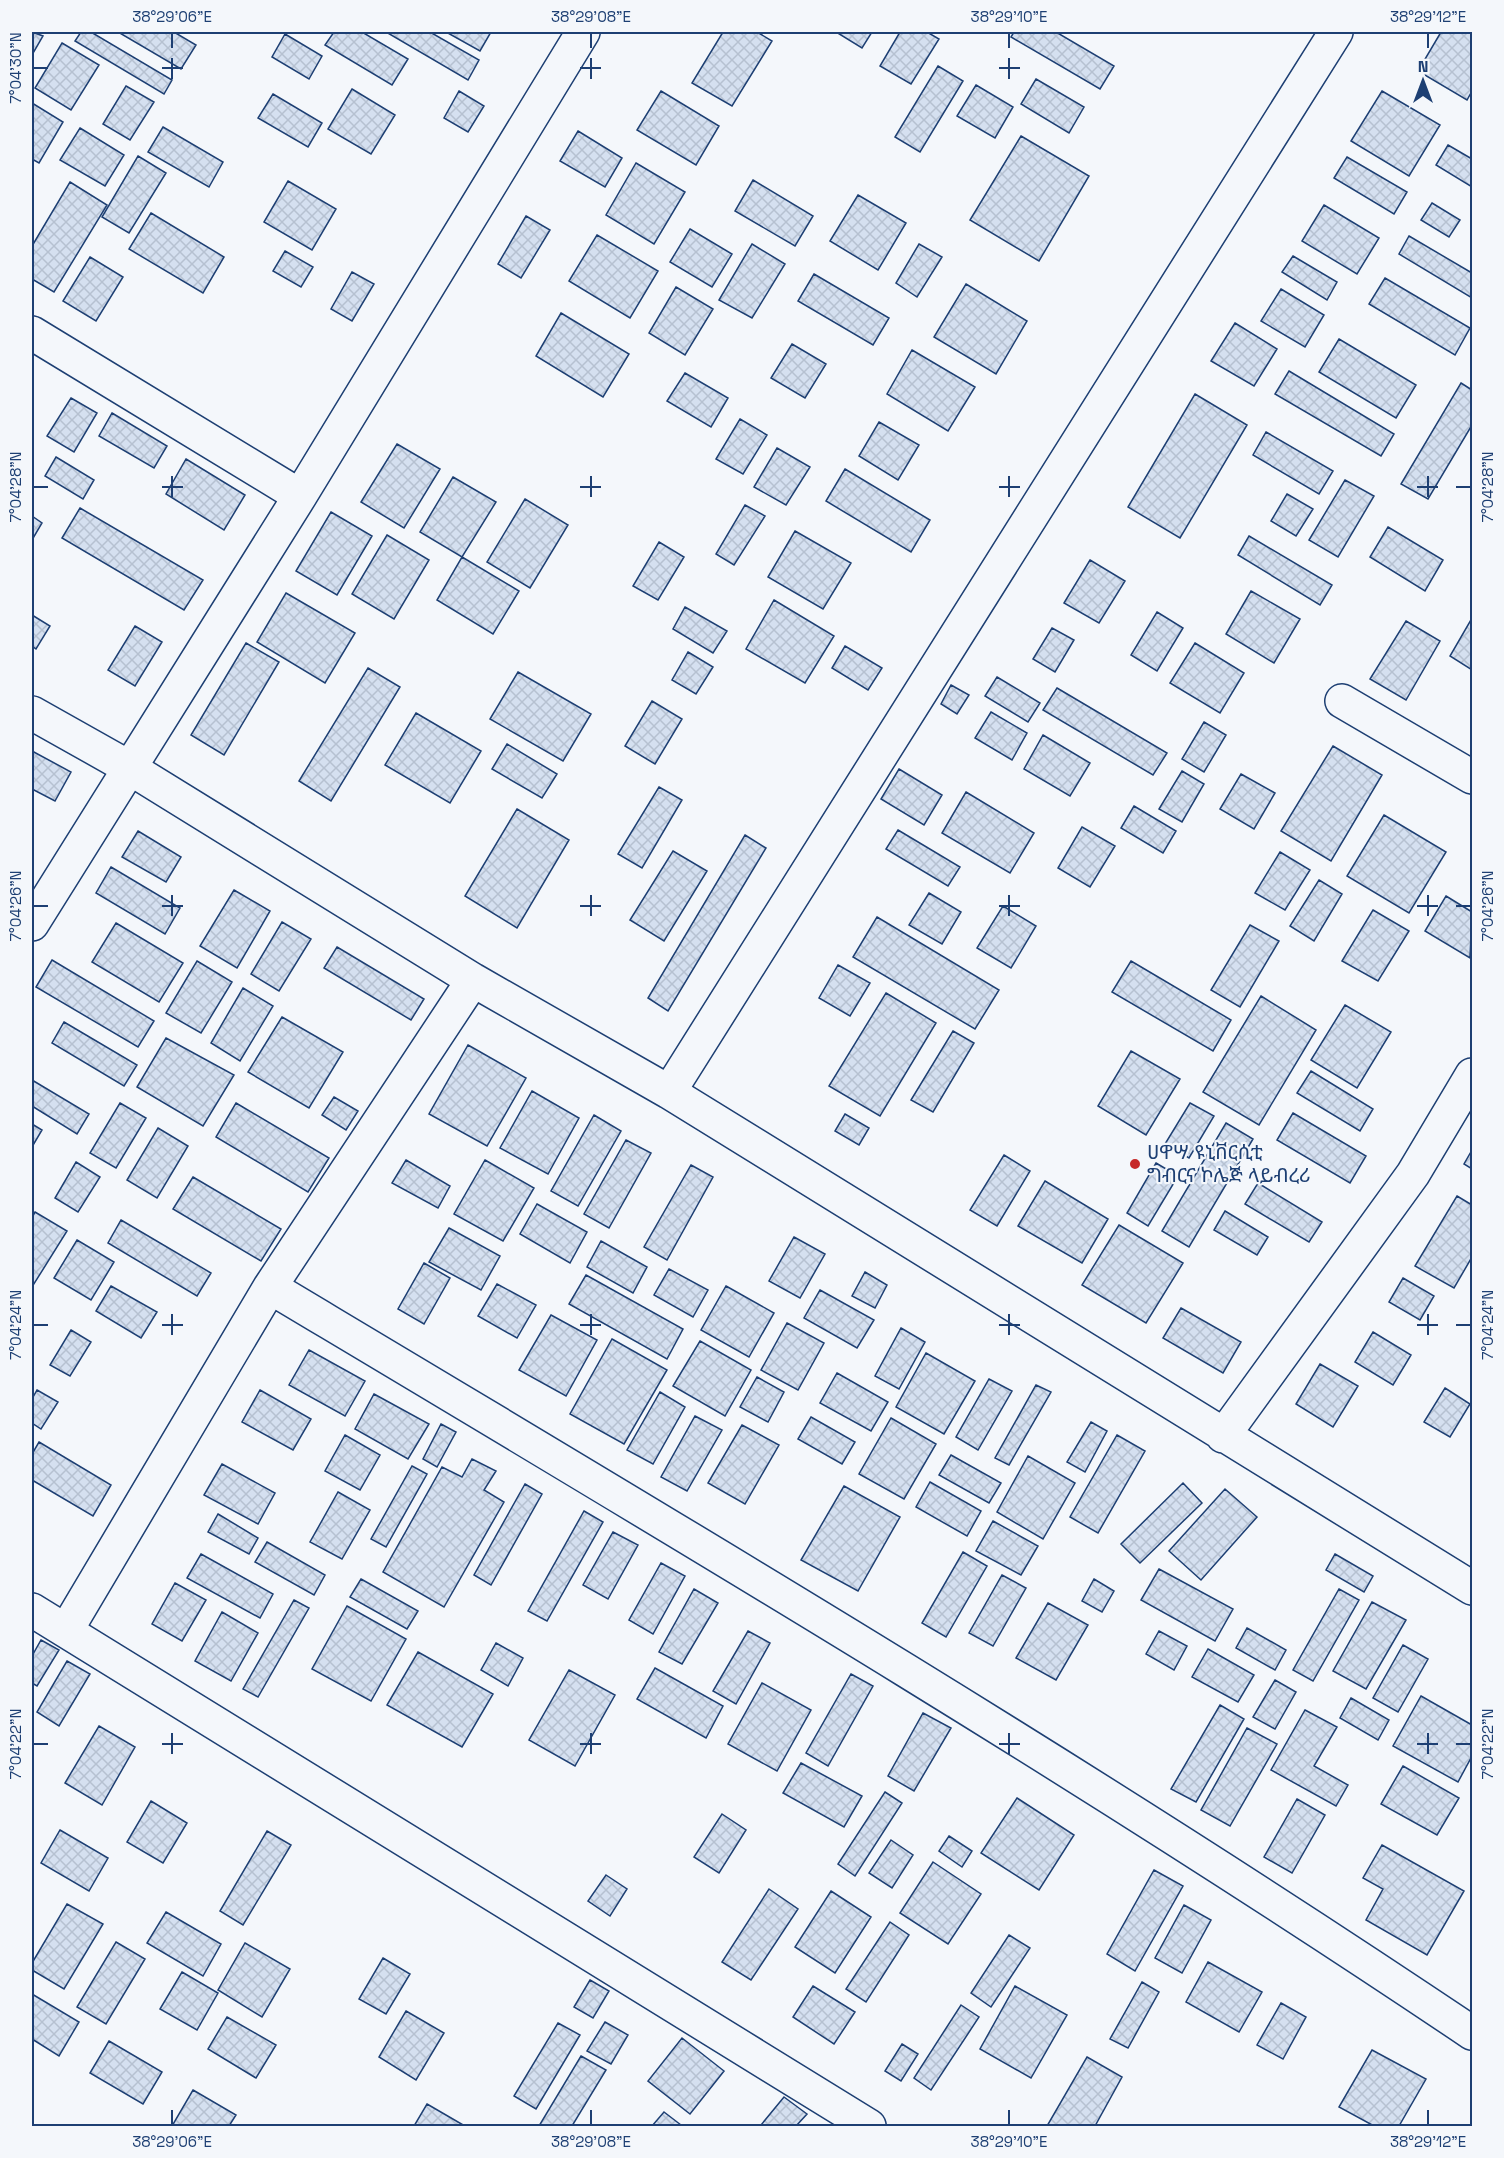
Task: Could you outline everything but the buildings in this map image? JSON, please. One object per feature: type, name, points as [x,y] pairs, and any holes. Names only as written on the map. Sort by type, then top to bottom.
[{"type":"street","points":[[32,924],[128,767],[300,496],[583,32]]},
{"type":"street","points":[[669,1092],[1336,32]]},
{"type":"street","points":[[32,333],[300,496]]},
{"type":"street","points":[[1342,701],[1473,777]]},
{"type":"street","points":[[32,713],[128,767],[473,980],[669,1092],[1222,1436],[1473,1588]]},
{"type":"street","points":[[67,1629],[270,1287],[473,980]]},
{"type":"street","points":[[1222,1436],[1413,1174],[1473,1075]]},
{"type":"street","points":[[270,1287],[893,1660],[1303,1919],[1473,2033]]},
{"type":"street","points":[[32,1610],[67,1629],[869,2127]]},
{"type":"place","name":"ሀዋሣ ዩኒቨርሲቲ ግብርና ኮሌጅ ላይብረሪ","points":[[1135,1164]]}]
